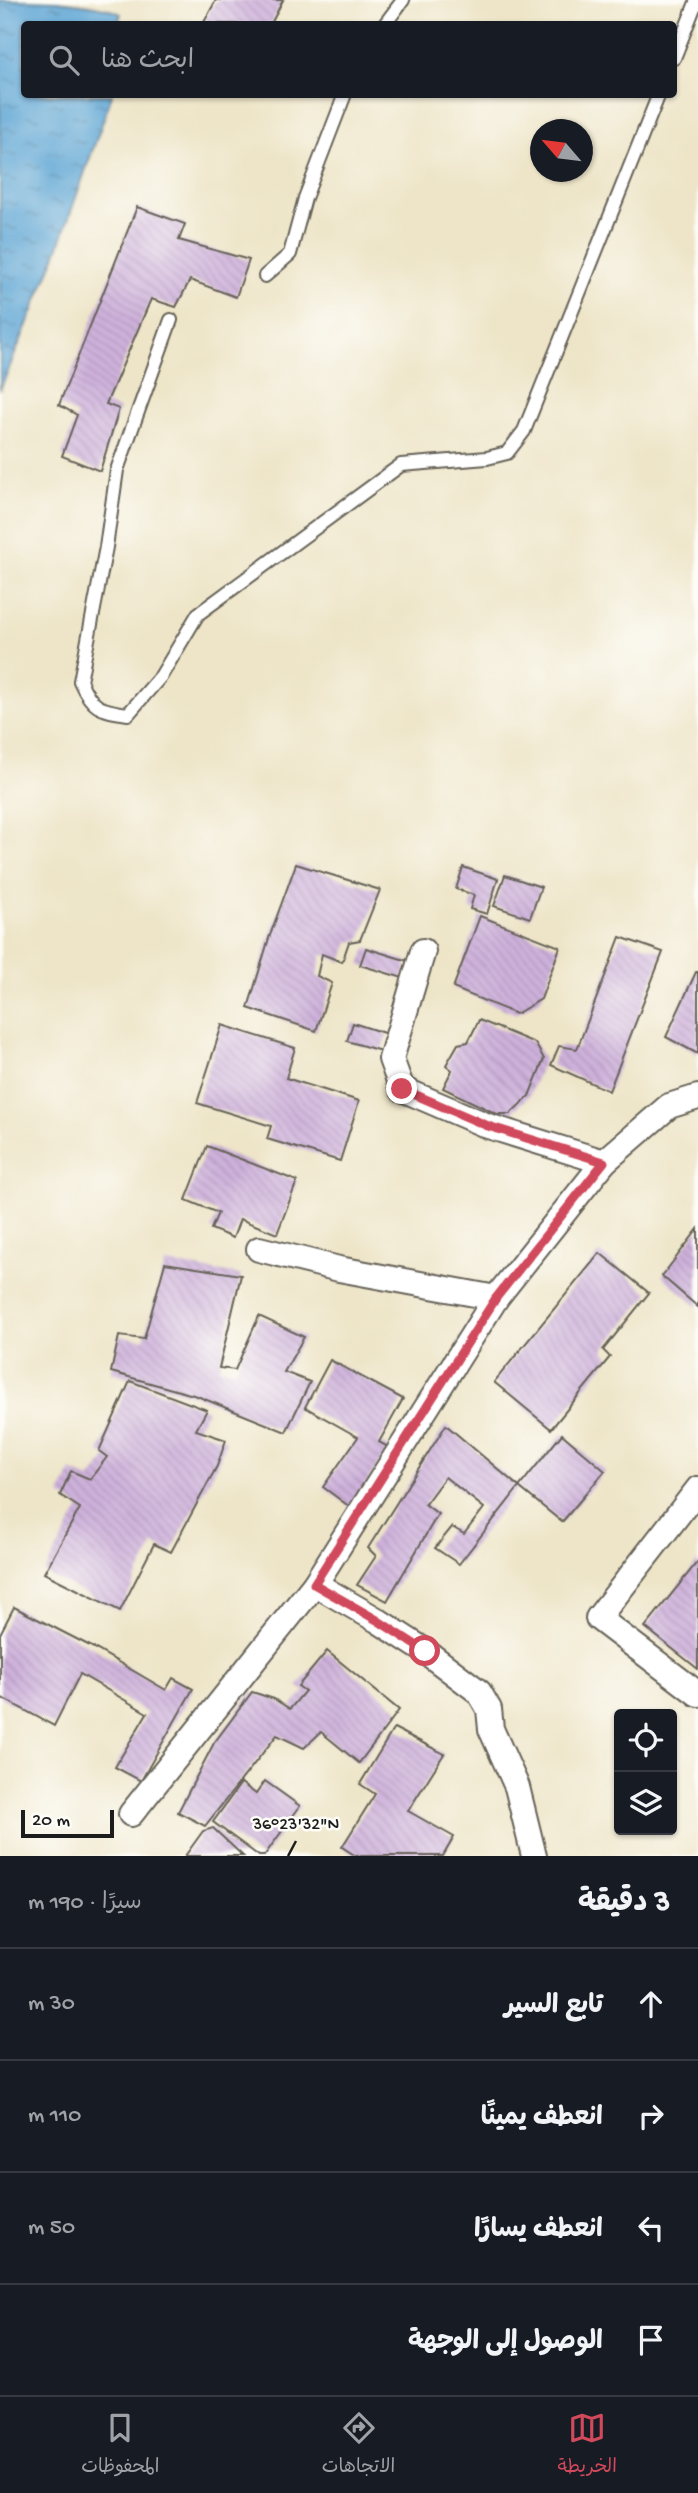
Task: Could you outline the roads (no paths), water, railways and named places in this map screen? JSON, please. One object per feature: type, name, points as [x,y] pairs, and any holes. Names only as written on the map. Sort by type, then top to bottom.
[{"type":"street","points":[[423,951],[391,1059],[402,1089],[488,1126],[604,1162]]},
{"type":"street","points":[[131,1814],[314,1584],[496,1298],[604,1162],[669,1107],[698,1097]]},
{"type":"street","points":[[259,1250],[339,1269],[496,1298]]},
{"type":"street","points":[[698,1489],[598,1618],[698,1693]]},
{"type":"street","points":[[314,1584],[425,1651],[479,1692],[489,1709],[491,1729],[517,1787],[534,1856]]},
{"type":"lane","points":[[387,21],[404,0]]},
{"type":"lane","points":[[677,50],[696,0]]},
{"type":"lane","points":[[265,276],[290,254],[305,198],[343,98]]},
{"type":"lane","points":[[171,320],[117,470],[106,547],[80,681],[89,701],[107,711],[128,714],[161,676],[198,614],[401,465],[487,458],[507,453],[524,431],[657,98]]},
{"type":"water","points":[[0,0],[79,3],[109,9],[121,14],[119,21],[21,21],[21,98],[111,98],[55,257],[0,390]]}]
